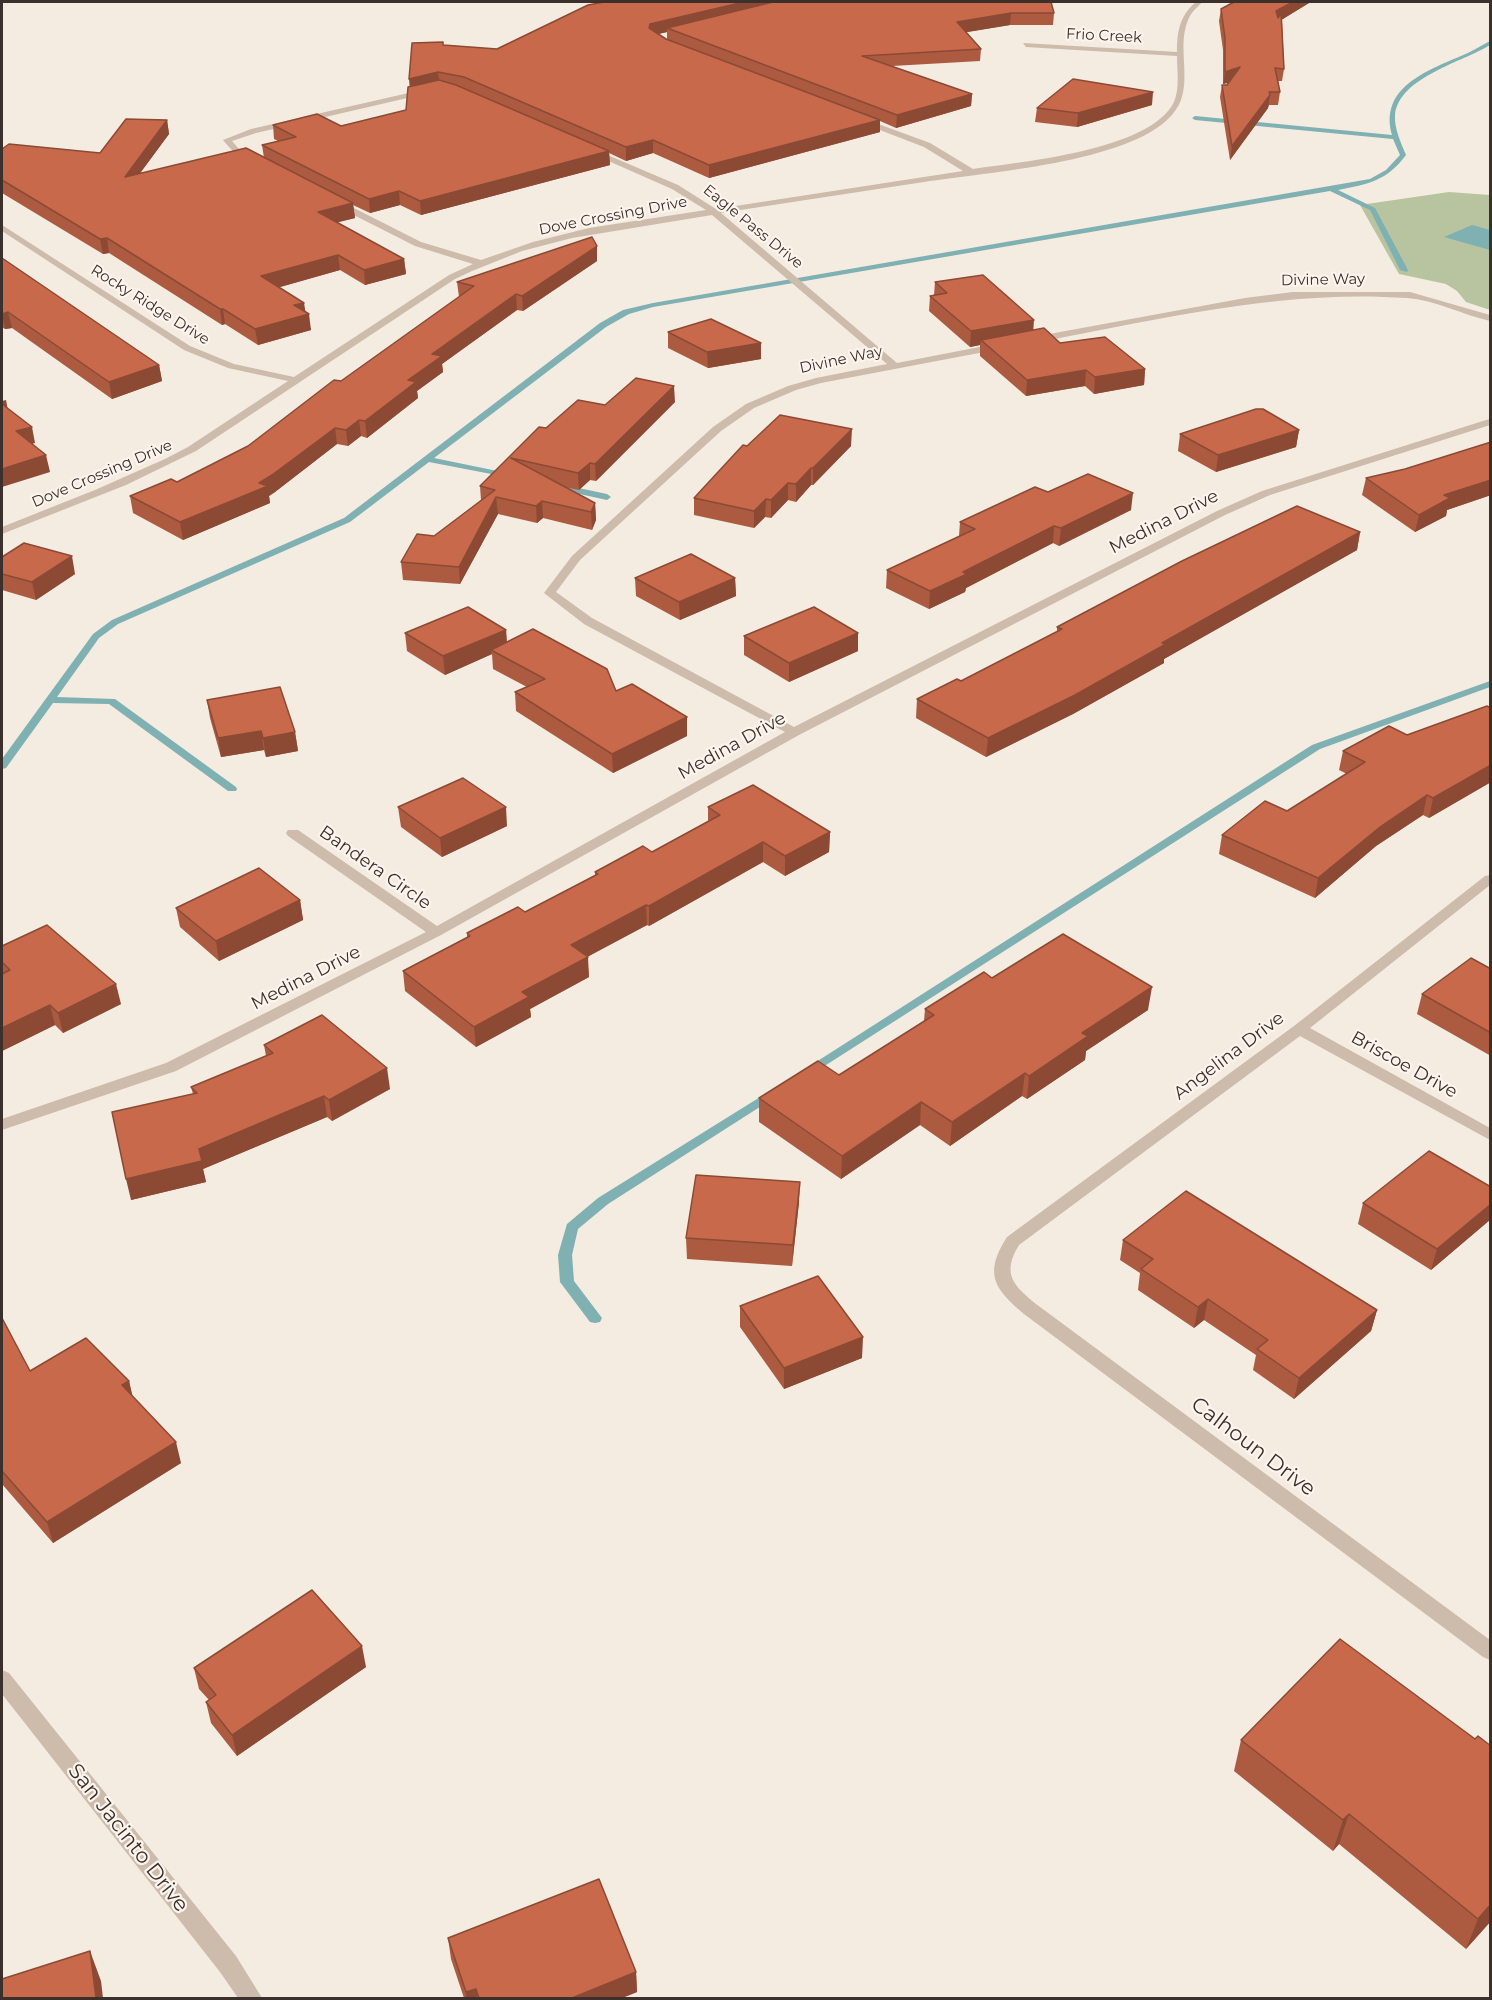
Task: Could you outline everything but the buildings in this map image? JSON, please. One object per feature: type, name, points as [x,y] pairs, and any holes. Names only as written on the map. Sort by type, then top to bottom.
[{"type":"street","name":"Dove Crossing Drive","points":[[2,531],[122,483],[172,460],[452,277],[480,263],[561,237],[713,211],[1063,158],[1112,145],[1158,124],[1172,111],[1180,95],[1183,25],[1193,6],[1199,2]]},
{"type":"street","name":"Frio Creek","points":[[1026,45],[1180,54]]},
{"type":"street","points":[[265,166],[235,150],[227,140],[254,131],[431,91]]},
{"type":"street","points":[[855,117],[927,145],[971,172]]},
{"type":"street","name":"Eagle Pass Drive","points":[[579,145],[675,187],[713,211],[895,366]]},
{"type":"street","points":[[326,197],[418,244],[480,263]]},
{"type":"street","name":"Rocky Ridge Drive","points":[[2,227],[187,348],[231,366],[295,380]]},
{"type":"street","name":"Divine Way","points":[[1023,342],[1245,301],[1293,295],[1410,295],[1491,318]]},
{"type":"street","name":"Divine Way","points":[[794,732],[588,621],[550,592],[576,558],[717,429],[750,406],[792,388],[820,380],[1012,344]]},
{"type":"street","name":"Medina Drive","points":[[2,1125],[171,1067],[436,932],[794,732],[1221,513],[1266,493],[1491,422]]},
{"type":"street","name":"Bandera Circle","points":[[293,832],[436,932]]},
{"type":"street","name":"Angelina Drive","points":[[999,1270],[1003,1255],[1013,1240],[1299,1029],[1491,879]]},
{"type":"street","name":"Briscoe Drive","points":[[1299,1029],[1491,1135]]},
{"type":"street","name":"Calhoun Drive","points":[[999,1270],[1005,1284],[1015,1297],[1030,1310],[1491,1651]]},
{"type":"street","name":"San Jacinto Drive","points":[[2,1679],[228,1964],[251,1998]]},
{"type":"green space","points":[[1449,192],[1490,195],[1490,310],[1466,302],[1457,291],[1446,284],[1399,274],[1360,205]]},
{"type":"water","points":[[1472,225],[1490,230],[1490,250],[1444,237]]},
{"type":"waterway","points":[[1331,189],[1372,180],[1389,171],[1403,155],[1392,121],[1393,110],[1399,96],[1421,77],[1490,43]]},
{"type":"waterway","points":[[1195,118],[1396,137]]},
{"type":"waterway","points":[[427,459],[603,325],[626,312],[653,305],[1331,189]]},
{"type":"waterway","points":[[1331,189],[1373,209],[1404,270]]},
{"type":"waterway","points":[[50,700],[96,636],[115,622],[347,520],[427,459]]},
{"type":"waterway","points":[[427,459],[509,476]]},
{"type":"waterway","points":[[555,486],[607,497]]},
{"type":"waterway","points":[[808,1071],[1316,747],[1490,684]]},
{"type":"waterway","points":[[2,766],[50,700]]},
{"type":"waterway","points":[[50,700],[111,701],[232,789]]},
{"type":"waterway","points":[[595,1318],[567,1282],[565,1255],[572,1227],[603,1201],[773,1093]]}]
